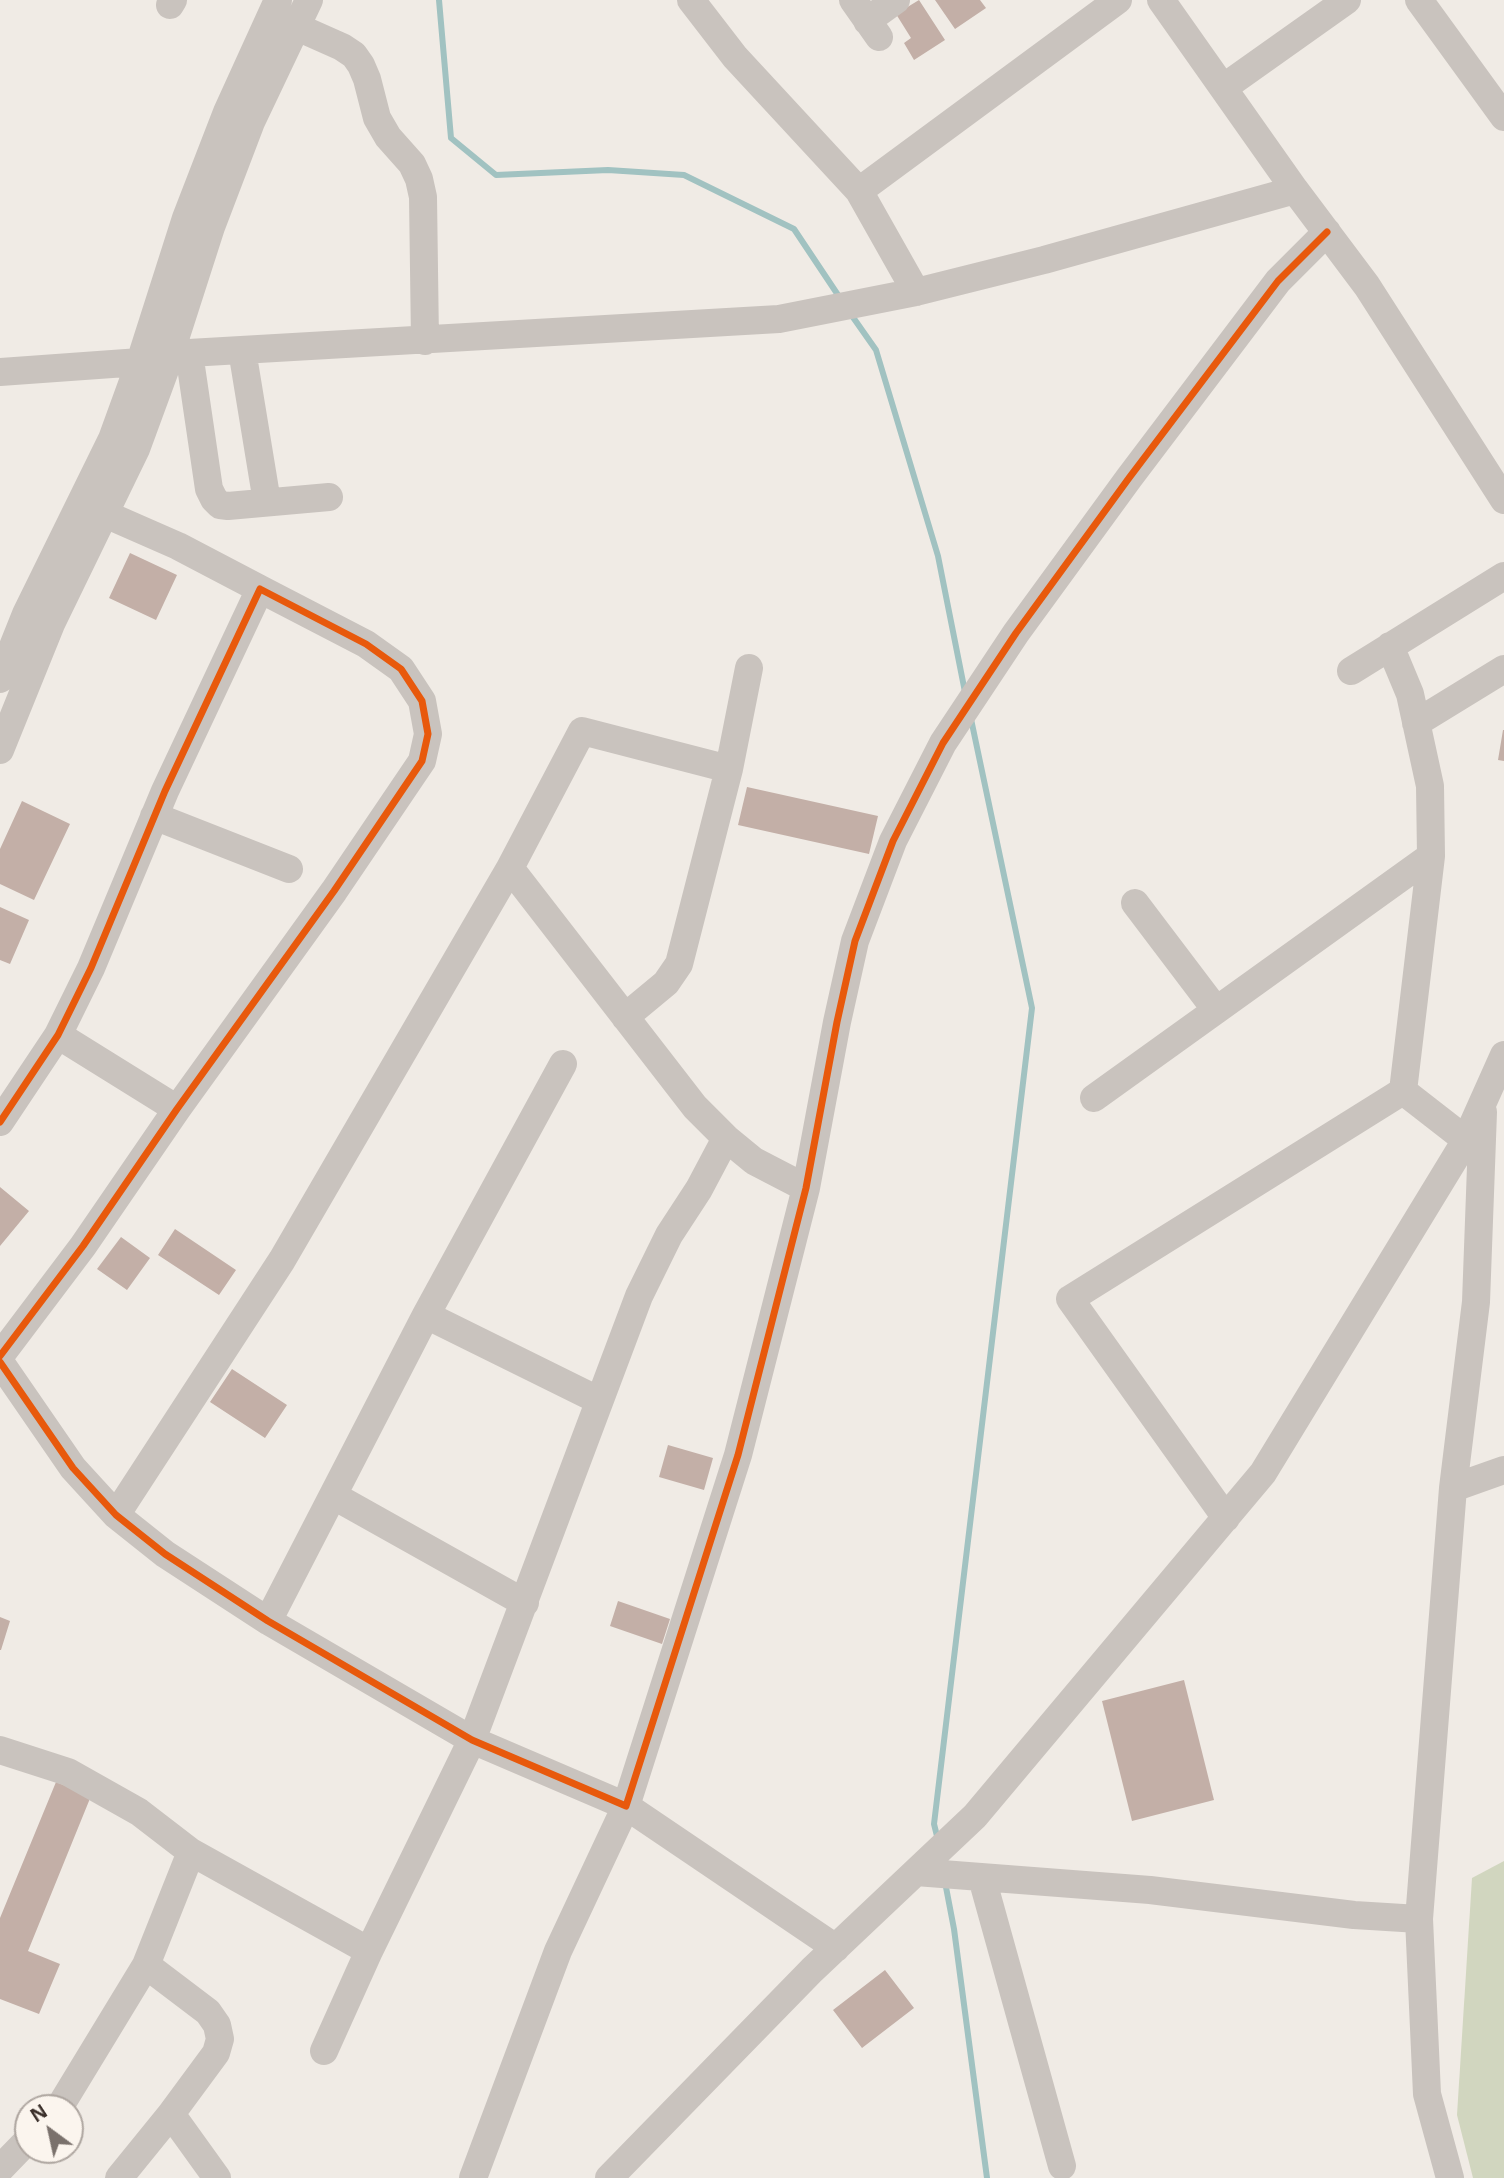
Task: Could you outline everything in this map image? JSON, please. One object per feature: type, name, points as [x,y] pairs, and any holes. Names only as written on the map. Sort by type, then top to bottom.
[{"type":"street","points":[[0,750],[51,624],[179,355],[211,227],[251,122],[309,0]]},
{"type":"street","points":[[691,0],[735,57],[859,191],[916,292]]},
{"type":"street","points":[[866,19],[896,0]]},
{"type":"street","points":[[859,191],[1118,0]]},
{"type":"street","points":[[1161,0],[1295,190],[1367,286],[1504,500]]},
{"type":"street","points":[[1223,88],[1347,0]]},
{"type":"street","points":[[1419,0],[1504,117]]},
{"type":"street","points":[[0,679],[26,614],[112,439],[140,362],[190,206],[227,112],[274,8],[296,26],[354,55],[361,65],[377,118],[388,137],[412,164],[419,179],[423,197],[425,341]]},
{"type":"street","points":[[0,372],[140,362],[179,355],[779,319],[916,292],[1044,260],[1295,190]]},
{"type":"street","points":[[473,2178],[558,1951],[626,1806],[738,1455],[806,1188],[855,941],[893,841],[943,743],[1016,633],[1278,281],[1327,232]]},
{"type":"street","points":[[242,351],[267,502]]},
{"type":"street","points":[[179,355],[209,489],[220,505],[329,497]]},
{"type":"street","points":[[0,1356],[83,1246],[334,891],[422,761],[428,734],[422,701],[401,669],[366,644],[178,546],[105,513],[78,506]]},
{"type":"street","points":[[1351,671],[1504,576]]},
{"type":"street","points":[[0,1122],[58,1035],[91,968],[154,816],[260,589]]},
{"type":"street","points":[[1390,646],[1409,694],[1430,786],[1430,856],[1403,1091]]},
{"type":"street","points":[[625,1017],[659,989],[678,964],[729,769],[749,668]]},
{"type":"street","points":[[1416,723],[1504,669]]},
{"type":"street","points":[[116,1515],[282,1259],[510,868],[582,731],[729,769]]},
{"type":"street","points":[[154,816],[289,869]]},
{"type":"street","points":[[1094,1098],[1430,856]]},
{"type":"street","points":[[510,868],[695,1107],[754,1161],[806,1188]]},
{"type":"street","points":[[1135,903],[1216,1010]]},
{"type":"street","points":[[58,1035],[177,1110]]},
{"type":"street","points":[[609,2178],[836,1948],[975,1816],[1263,1473],[1466,1140],[1504,1055]]},
{"type":"street","points":[[268,1620],[426,1315],[563,1065]]},
{"type":"street","points":[[1403,1091],[1466,1140]]},
{"type":"street","points":[[1226,1518],[1070,1300],[1403,1091]]},
{"type":"street","points":[[1450,2178],[1427,2094],[1419,1919],[1453,1488],[1476,1302],[1484,1099]]},
{"type":"street","points":[[324,2051],[369,1951],[472,1740],[639,1296],[669,1235],[699,1189],[726,1138]]},
{"type":"street","points":[[426,1315],[598,1400]]},
{"type":"street","points":[[0,1362],[73,1468],[116,1515],[165,1554],[268,1620],[472,1740],[626,1806],[836,1948]]},
{"type":"street","points":[[1453,1488],[1504,1470]]},
{"type":"street","points":[[334,1496],[525,1603]]},
{"type":"street","points":[[0,1750],[68,1772],[139,1812],[191,1852],[369,1951]]},
{"type":"street","points":[[68,2094],[146,1965],[191,1852]]},
{"type":"street","points":[[916,1872],[1150,1890],[1354,1915],[1419,1919]]},
{"type":"street","points":[[982,1878],[1062,2166]]},
{"type":"street","points":[[119,2178],[216,2053],[220,2039],[217,2025],[208,2012],[146,1965]]},
{"type":"street","points":[[171,2114],[217,2178]]},
{"type":"street","points":[[0,2169],[14,2154]]},
{"type":"green space","points":[[1504,1861],[1504,2178],[1473,2178],[1457,2115],[1472,1878]]},
{"type":"building","points":[[919,0],[945,40],[914,60],[904,43],[911,38],[896,14]]},
{"type":"building","points":[[935,0],[980,0],[986,8],[955,29]]},
{"type":"building","points":[[130,553],[177,575],[156,620],[109,598]]},
{"type":"building","points":[[1504,730],[1504,761],[1498,760]]},
{"type":"building","points":[[747,787],[878,816],[869,854],[738,825]]},
{"type":"building","points":[[22,801],[70,824],[34,900],[0,884],[0,849]]},
{"type":"building","points":[[0,907],[29,920],[10,964],[0,960]]},
{"type":"building","points":[[0,1187],[29,1211],[0,1246]]},
{"type":"building","points":[[175,1229],[236,1270],[219,1295],[158,1255]]},
{"type":"building","points":[[121,1237],[150,1258],[127,1290],[97,1269]]},
{"type":"building","points":[[232,1369],[287,1405],[265,1438],[210,1402]]},
{"type":"building","points":[[668,1445],[713,1458],[704,1490],[659,1477]]},
{"type":"building","points":[[618,1601],[670,1619],[662,1644],[610,1626]]},
{"type":"building","points":[[0,1617],[10,1621],[1,1650],[0,1650]]},
{"type":"building","points":[[1184,1680],[1214,1800],[1132,1821],[1102,1701]]},
{"type":"building","points":[[56,1782],[91,1796],[28,1951],[60,1964],[39,2014],[0,1999],[0,1918]]},
{"type":"building","points":[[885,1970],[914,2008],[862,2048],[833,2010]]},
{"type":"waterway","points":[[439,0],[451,138],[496,175],[608,170],[684,175],[794,229],[840,298]]},
{"type":"waterway","points":[[850,313],[876,350],[938,556],[965,692]]},
{"type":"waterway","points":[[938,1840],[934,1824],[1032,1008],[971,719]]},
{"type":"waterway","points":[[945,1882],[954,1929],[987,2178]]},
{"type":"cycle path","points":[[0,1362],[73,1468],[116,1515],[165,1554],[268,1621],[472,1740],[626,1806],[738,1455],[806,1188],[855,941],[893,841],[943,743],[1016,633],[1278,281],[1327,232]]},
{"type":"cycle path","points":[[0,1122],[58,1035],[91,968],[165,791],[260,589],[366,644],[401,669],[422,701],[428,734],[422,761],[334,891],[177,1109],[83,1246],[0,1356]]}]
